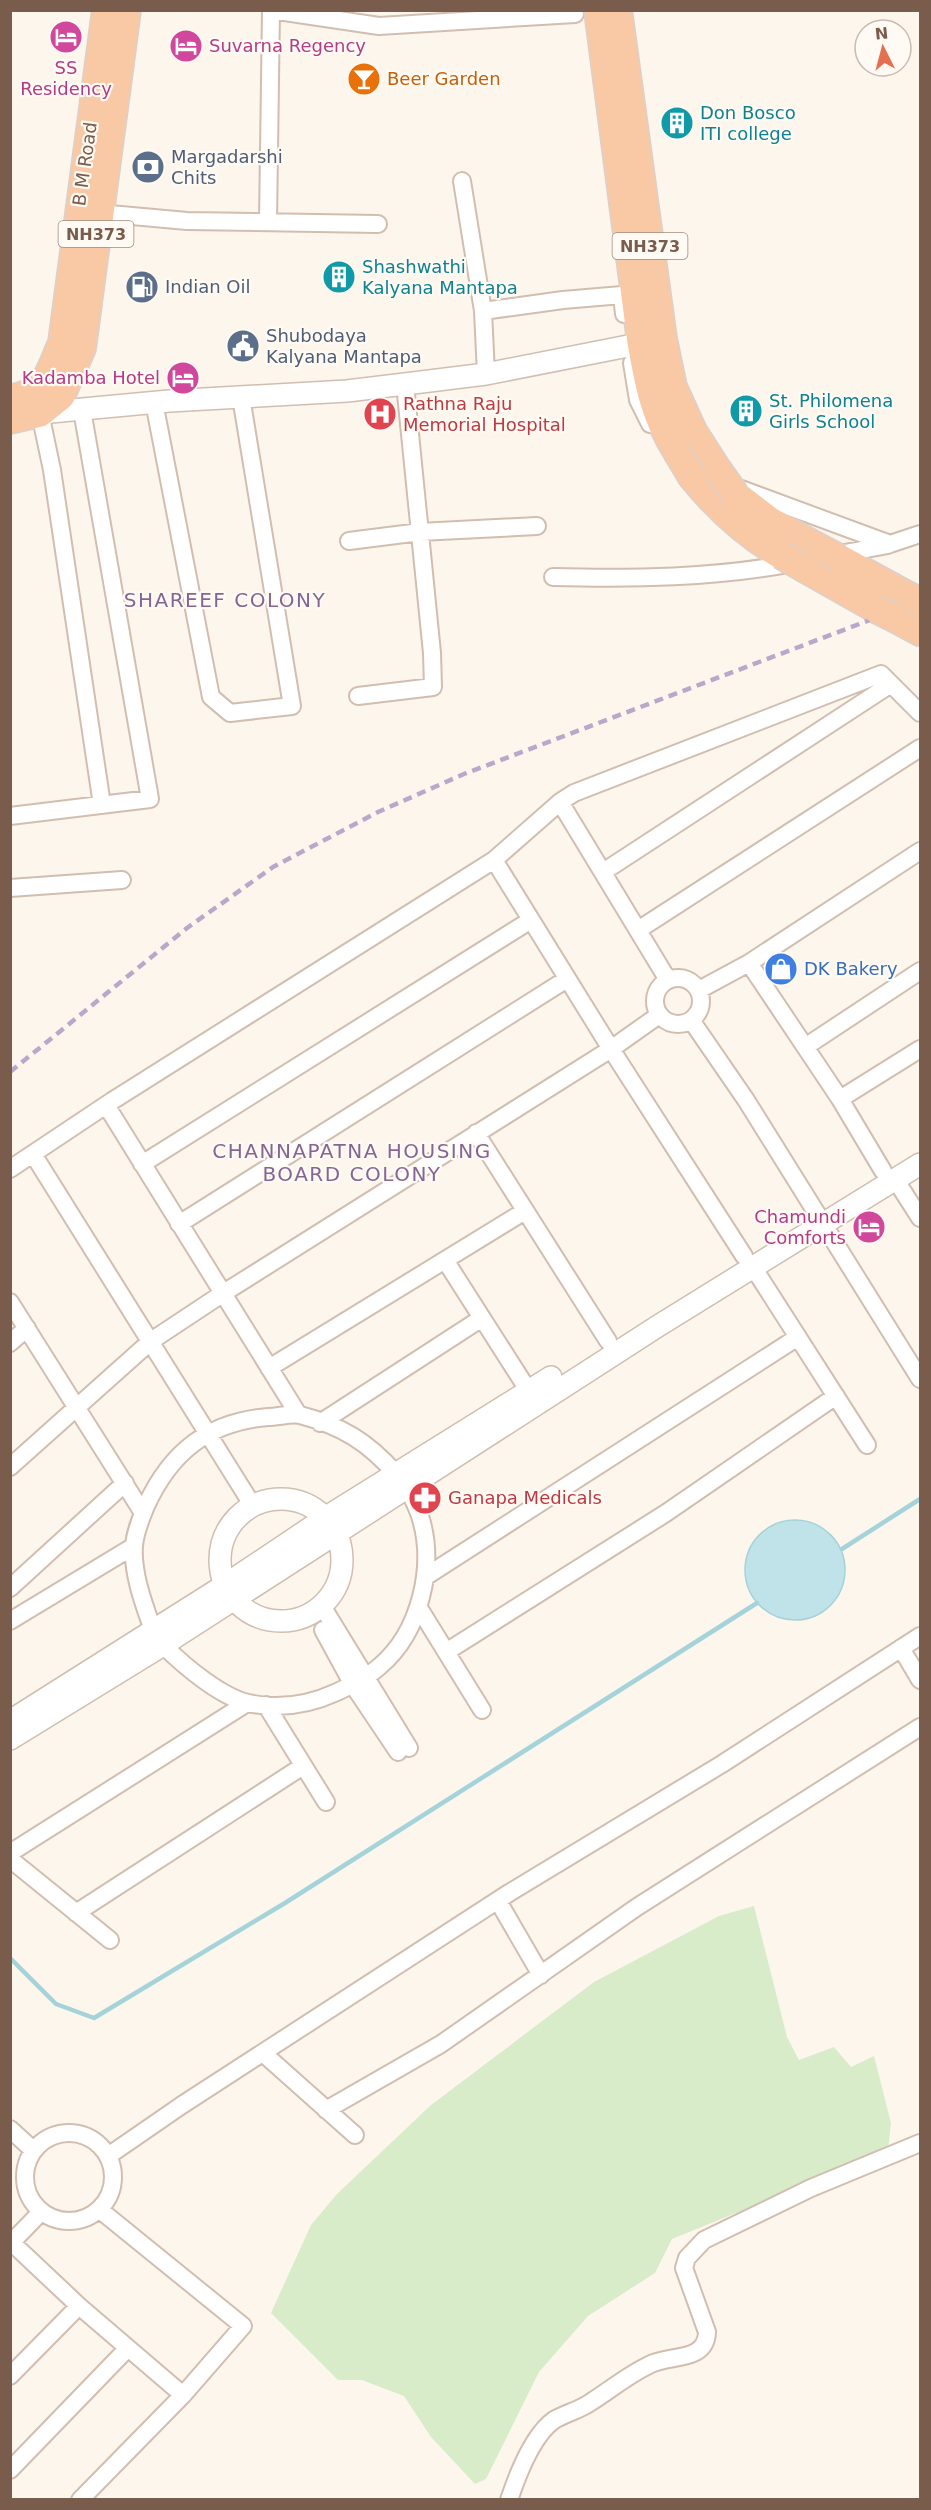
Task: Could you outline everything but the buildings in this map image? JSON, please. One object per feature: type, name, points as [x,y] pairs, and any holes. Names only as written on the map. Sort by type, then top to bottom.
[{"type":"highway","name":"B M Road","points":[[10,399],[31,394],[44,383],[77,307],[106,10]]},
{"type":"highway","name":"NH373","points":[[10,420],[40,413],[61,396],[82,348],[77,307],[99,213],[127,10]]},
{"type":"highway","name":"NH373","points":[[618,10],[663,339],[673,387],[693,430],[735,494],[822,559],[900,607],[921,632]]},
{"type":"highway","name":"NH373","points":[[586,12],[650,394],[669,439],[692,477],[717,508],[754,539],[781,555],[822,559]]},
{"type":"street","points":[[268,222],[271,10],[379,26],[586,12]]},
{"type":"street","points":[[462,181],[483,311],[486,374]]},
{"type":"street","points":[[99,213],[187,221],[378,224]]},
{"type":"street","points":[[483,311],[622,295],[638,400],[667,459],[890,544]]},
{"type":"street","points":[[102,805],[52,470],[40,413],[154,402],[347,391],[486,374],[628,346]]},
{"type":"street","points":[[358,696],[433,687],[405,384]]},
{"type":"street","points":[[154,402],[211,697],[230,712],[244,713],[292,706],[241,397]]},
{"type":"street","points":[[10,816],[150,800],[140,755],[82,410]]},
{"type":"street","points":[[349,541],[420,532],[537,526]]},
{"type":"street","points":[[553,577],[642,579],[757,570],[890,544],[921,534]]},
{"type":"street","points":[[10,1170],[106,1105],[494,860],[560,802],[574,793],[881,674],[921,713]]},
{"type":"street","points":[[603,872],[891,684]]},
{"type":"street","points":[[638,930],[921,748]]},
{"type":"street","points":[[560,802],[668,980]]},
{"type":"street","points":[[699,990],[749,963],[921,851]]},
{"type":"street","points":[[494,860],[610,1049],[867,1445]]},
{"type":"street","points":[[10,888],[122,880]]},
{"type":"street","points":[[142,1164],[531,920]]},
{"type":"street","points":[[749,963],[889,1175],[921,1218]]},
{"type":"street","points":[[806,1047],[921,971]]},
{"type":"street","points":[[682,978],[699,990],[700,1010],[691,1020],[678,1024],[664,1020],[659,1015],[655,996],[658,989],[668,980],[682,978]]},
{"type":"street","points":[[179,1224],[567,979]]},
{"type":"street","points":[[10,1467],[147,1344],[222,1294],[610,1049],[659,1015]]},
{"type":"street","points":[[691,1020],[746,1100],[921,1378]]},
{"type":"street","points":[[840,1099],[921,1048]]},
{"type":"street","points":[[106,1105],[298,1414]]},
{"type":"street","points":[[476,1134],[608,1341]]},
{"type":"street","points":[[10,1739],[158,1638],[331,1525],[889,1175],[921,1147]]},
{"type":"street","points":[[29,1157],[249,1509]]},
{"type":"street","points":[[889,1175],[921,1164]]},
{"type":"street","points":[[269,1368],[525,1211]]},
{"type":"street","points":[[445,1260],[532,1398]]},
{"type":"street","points":[[532,1398],[608,1341],[748,1262]]},
{"type":"street","points":[[10,1302],[143,1513]]},
{"type":"street","points":[[320,1423],[482,1318]]},
{"type":"street","points":[[10,1343],[27,1328]]},
{"type":"street","points":[[425,1577],[798,1337]]},
{"type":"street","points":[[446,1652],[666,1513],[836,1396]]},
{"type":"street","points":[[298,1414],[357,1437],[381,1457],[402,1480],[420,1516],[425,1577],[419,1608],[400,1643],[381,1666],[359,1681],[323,1698],[286,1706],[248,1703],[204,1681],[186,1668],[158,1638],[145,1608],[134,1546],[143,1513],[165,1473],[182,1452],[222,1426],[247,1419],[298,1414]]},
{"type":"street","points":[[10,1588],[125,1483]]},
{"type":"street","points":[[283,1499],[299,1502],[313,1508],[331,1525],[342,1551],[341,1572],[334,1590],[317,1609],[297,1619],[270,1619],[246,1610],[229,1592],[220,1558],[222,1545],[231,1526],[249,1509],[267,1501],[283,1499]]},
{"type":"street","points":[[10,1621],[134,1546]]},
{"type":"street","points":[[419,1608],[482,1710]]},
{"type":"street","points":[[317,1609],[403,1750]]},
{"type":"street","points":[[108,2156],[182,2105],[498,1901],[722,1764],[921,1636]]},
{"type":"street","points":[[10,1721],[158,1638]]},
{"type":"street","points":[[901,1648],[921,1680]]},
{"type":"street","points":[[10,1852],[248,1703]]},
{"type":"street","points":[[266,1705],[326,1802]]},
{"type":"street","points":[[326,2110],[441,2044],[637,1906],[921,1728]]},
{"type":"street","points":[[76,1913],[303,1766]]},
{"type":"street","points":[[10,1859],[110,1940]]},
{"type":"street","points":[[498,1901],[541,1975]]},
{"type":"street","points":[[264,2054],[355,2135]]},
{"type":"street","points":[[10,2129],[33,2150]]},
{"type":"street","points":[[72,2133],[87,2136],[99,2144],[108,2156],[113,2169],[114,2184],[109,2198],[100,2210],[89,2217],[77,2221],[52,2219],[32,2202],[26,2190],[24,2176],[33,2150],[44,2140],[58,2134],[72,2133]]},
{"type":"street","points":[[509,2499],[519,2471],[538,2437],[551,2422],[587,2405],[653,2362],[691,2355],[701,2350],[706,2342],[707,2332],[684,2268],[687,2258],[704,2240],[811,2188],[921,2144]]},
{"type":"street","points":[[80,2499],[183,2395],[243,2326],[100,2210]]},
{"type":"street","points":[[41,2212],[11,2242],[79,2306],[183,2395]]},
{"type":"street","points":[[10,2376],[79,2306]]},
{"type":"street","points":[[10,2470],[128,2348]]},
{"type":"green space","points":[[754,1906],[787,2037],[799,2060],[834,2047],[851,2067],[874,2056],[891,2123],[888,2151],[672,2239],[655,2273],[588,2316],[539,2372],[486,2479],[475,2484],[431,2437],[404,2396],[362,2380],[338,2380],[271,2313],[311,2225],[337,2194],[431,2105],[594,1982],[719,1916]]},
{"type":"water","points":[[795,1520],[814,1524],[831,1534],[841,1551],[845,1570],[841,1589],[831,1606],[814,1616],[795,1620],[776,1616],[759,1606],[749,1589],[745,1570],[749,1551],[759,1534],[776,1524]]},
{"type":"waterway","points":[[842,1549],[920,1499]]},
{"type":"waterway","points":[[10,1958],[56,2004],[94,2018],[285,1903],[757,1603]]},
{"type":"railway","points":[[10,1072],[187,928],[273,867],[378,812],[464,774],[920,601]]},
{"type":"place","name":"SS Residency","points":[[66,37]]},
{"type":"place","name":"Suvarna Regency","points":[[186,46]]},
{"type":"place","name":"Beer Garden","points":[[364,79]]},
{"type":"place","name":"Don Bosco ITI college","points":[[677,123]]},
{"type":"place","name":"Margadarshi Chits","points":[[148,167]]},
{"type":"place","name":"Shashwathi Kalyana Mantapa","points":[[339,277]]},
{"type":"place","name":"Indian Oil","points":[[142,287]]},
{"type":"place","name":"Shubodaya Kalyana Mantapa","points":[[243,346]]},
{"type":"place","name":"Kadamba Hotel","points":[[183,378]]},
{"type":"place","name":"St. Philomena Girls School","points":[[746,411]]},
{"type":"place","name":"Rathna Raju Memorial Hospital","points":[[380,414]]},
{"type":"place","name":"DK Bakery","points":[[781,969]]},
{"type":"place","name":"Chamundi Comforts","points":[[869,1227]]},
{"type":"place","name":"Ganapa Medicals","points":[[425,1498]]},
{"type":"district","name":"SHAREEF COLONY","points":[[225,600]]},
{"type":"district","name":"CHANNAPATNA HOUSING BOARD COLONY","points":[[352,1162]]}]
